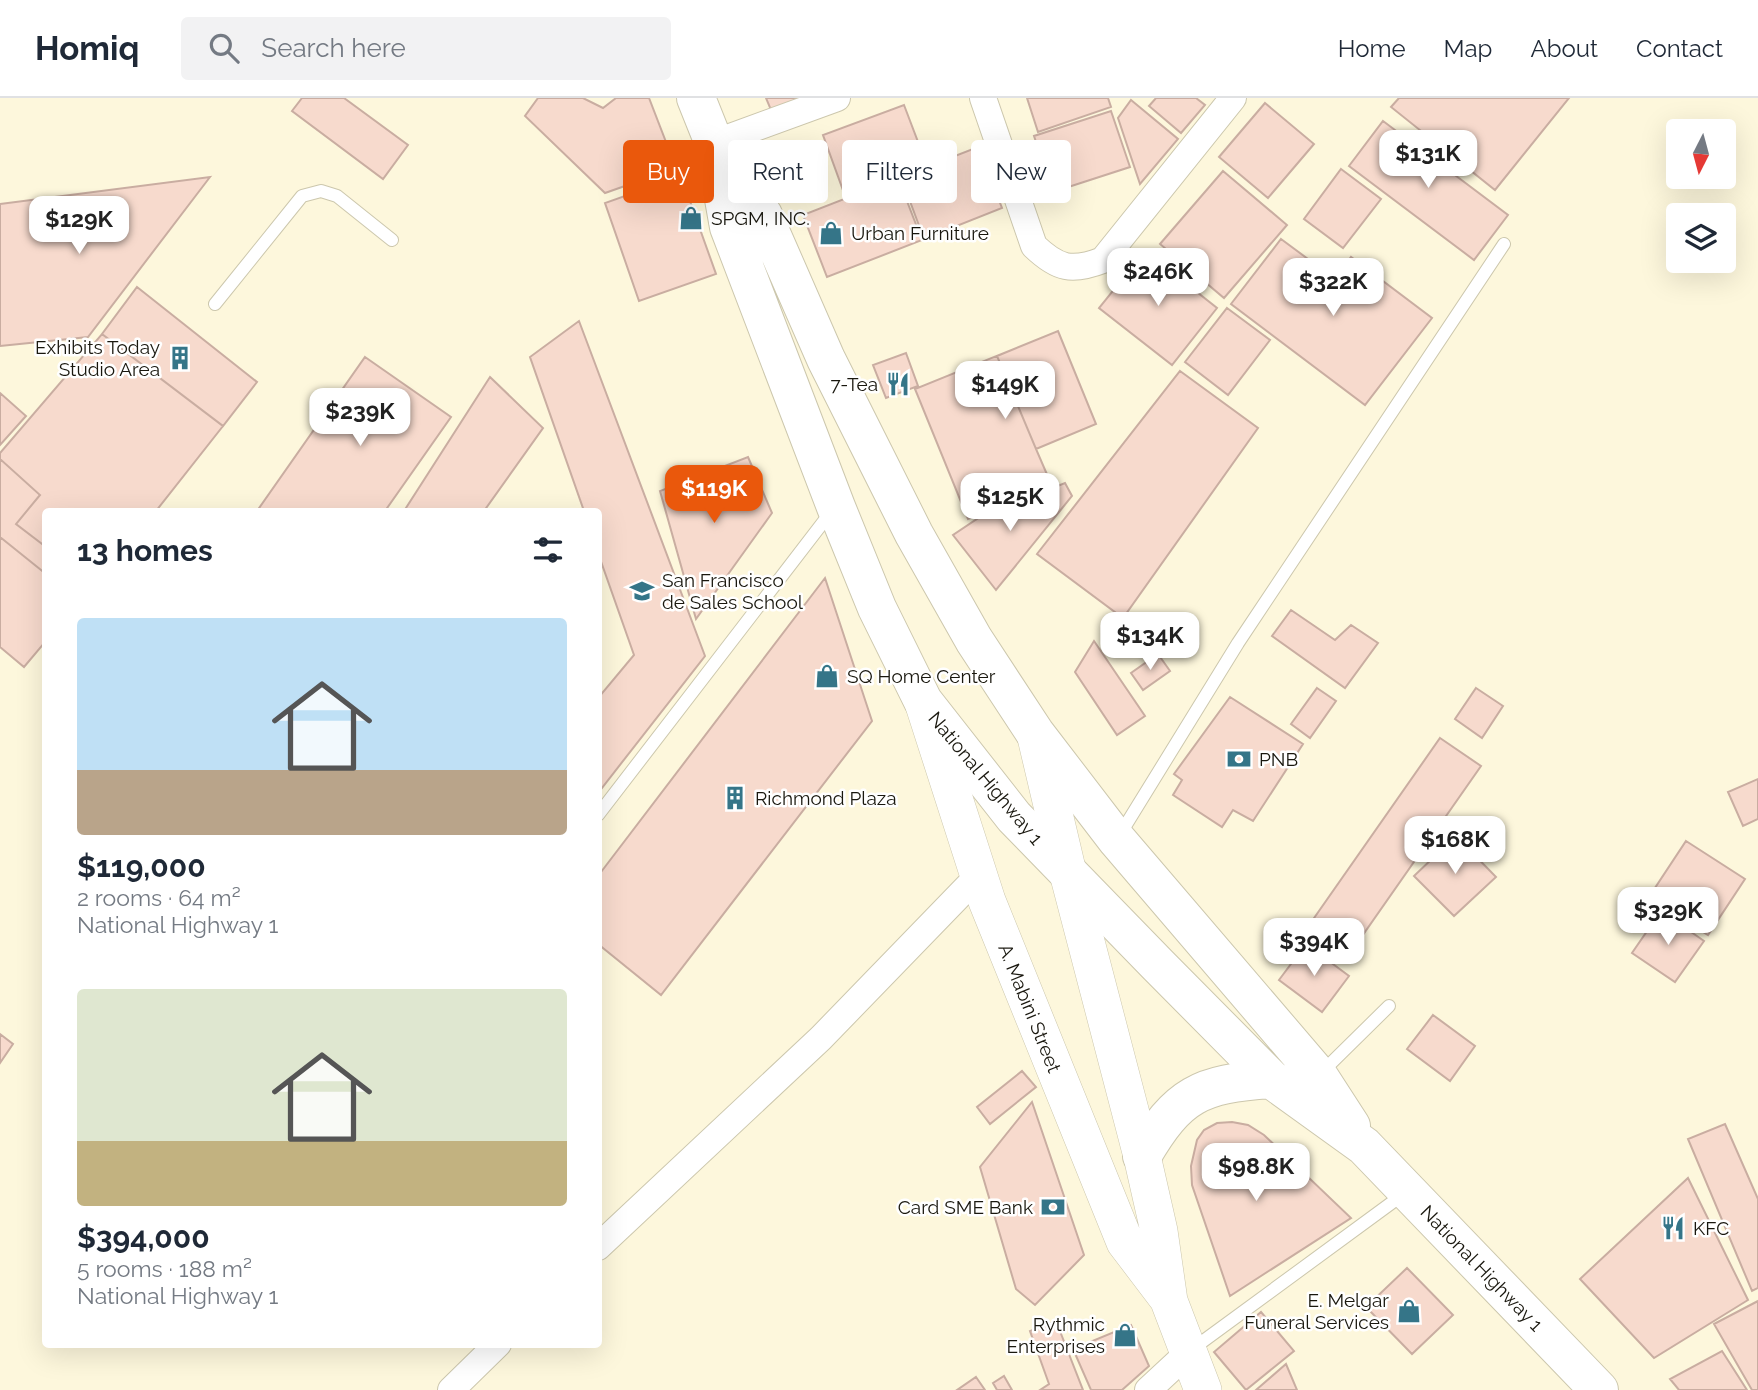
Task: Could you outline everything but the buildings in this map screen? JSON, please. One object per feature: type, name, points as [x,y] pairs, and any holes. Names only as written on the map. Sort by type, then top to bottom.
[{"type":"highway","name":"National Highway 1","points":[[696,98],[713,140]]},
{"type":"highway","name":"National Highway 1","points":[[714,143],[729,227],[877,608],[923,701],[1014,817],[1068,873],[1271,1079],[1364,1146],[1599,1390]]},
{"type":"highway","name":"National Highway 1","points":[[714,143],[763,215],[826,359],[914,534],[974,640],[1035,733],[1117,840],[1318,1075],[1364,1146]]},
{"type":"highway","points":[[1142,1156],[1160,1125],[1174,1109],[1191,1096],[1230,1082],[1271,1079]]},
{"type":"main road","name":"A. Mabini Street","points":[[923,701],[986,901],[1125,1242],[1169,1301]]},
{"type":"main road","name":"A. Mabini Street","points":[[1035,733],[1068,873],[1142,1156],[1159,1231],[1169,1301],[1203,1390]]},
{"type":"street","points":[[714,143],[837,98]]},
{"type":"street","points":[[983,98],[1034,246],[1048,259],[1065,267],[1085,267],[1104,260],[1233,98]]},
{"type":"street","points":[[602,1243],[821,1038],[978,876]]},
{"type":"street","points":[[451,1390],[494,1348]]},
{"type":"street","points":[[1148,1390],[1189,1352]]},
{"type":"lane","points":[[215,304],[302,196],[321,191],[337,196],[392,240]]},
{"type":"lane","points":[[1117,840],[1238,643],[1504,244]]},
{"type":"lane","points":[[602,810],[836,507]]},
{"type":"lane","points":[[1318,1075],[1389,1006]]},
{"type":"lane","points":[[1189,1352],[1408,1191]]},
{"type":"place","name":"SPGM, INC.","points":[[691,218]]},
{"type":"place","name":"Urban Furniture","points":[[831,233]]},
{"type":"place","name":"Exhibits Today Studio Area","points":[[180,358]]},
{"type":"place","name":"7-Tea","points":[[898,384]]},
{"type":"place","name":"San Francisco de Sales School","points":[[642,591]]},
{"type":"place","name":"SQ Home Center","points":[[827,676]]},
{"type":"place","name":"PNB","points":[[1239,759]]},
{"type":"place","name":"Richmond Plaza","points":[[735,798]]},
{"type":"place","name":"Card SME Bank","points":[[1053,1207]]},
{"type":"place","name":"KFC","points":[[1673,1228]]},
{"type":"place","name":"E. Melgar Funeral Services","points":[[1409,1311]]},
{"type":"place","name":"Rythmic Enterprises","points":[[1125,1335]]}]
